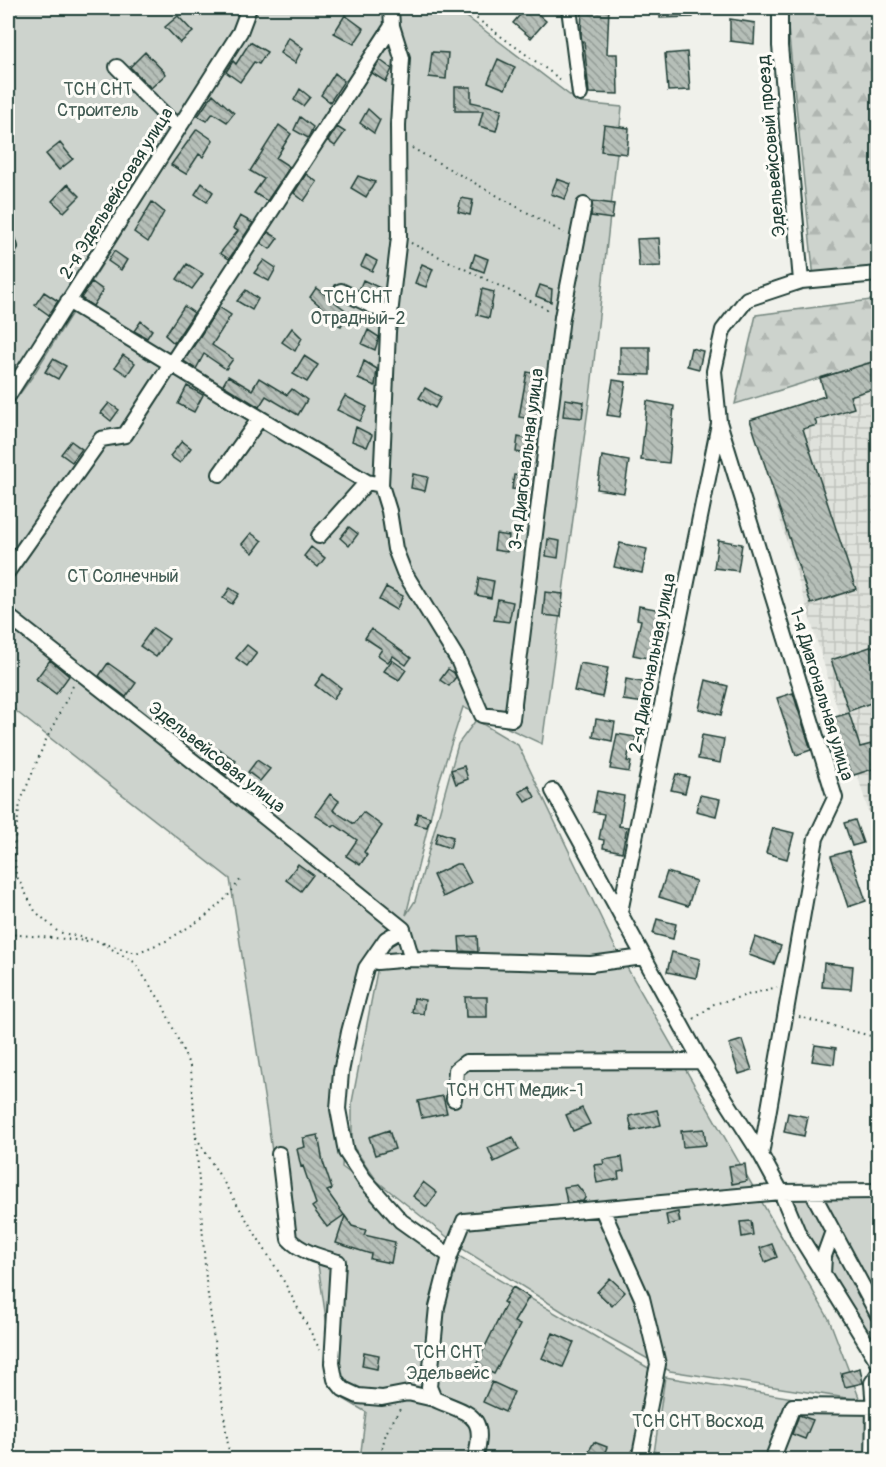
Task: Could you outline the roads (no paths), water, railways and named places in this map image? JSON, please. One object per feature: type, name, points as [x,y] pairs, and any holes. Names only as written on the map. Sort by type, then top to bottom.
[{"type":"street","name":"2-я Эдельвейсовая улица","points":[[8,396],[240,32],[249,8]]},
{"type":"street","points":[[319,536],[374,484],[399,237],[398,141],[402,58],[390,8]]},
{"type":"street","points":[[569,8],[580,94]]},
{"type":"street","name":"Эдельвейсовый проезд","points":[[780,8],[780,46],[801,281]]},
{"type":"street","points":[[8,571],[101,439],[125,435],[393,26]]},
{"type":"street","points":[[117,67],[178,128]]},
{"type":"street","name":"3-я Диагональная улица","points":[[374,484],[389,511],[395,549],[404,572],[458,660],[482,716],[512,719],[562,316],[584,205]]},
{"type":"street","points":[[719,422],[714,371],[723,330],[747,300],[801,281],[879,274]]},
{"type":"street","points":[[341,291],[391,315]]},
{"type":"street","points":[[68,301],[260,418],[374,484]]},
{"type":"street","points":[[220,474],[260,418]]},
{"type":"street","name":"2-я Диагональная улица","points":[[620,912],[719,422]]},
{"type":"street","name":"1-я Диагональная улица","points":[[719,422],[835,798],[816,838],[760,1155]]},
{"type":"street","name":"Эдельвейсовая улица","points":[[8,616],[403,929]]},
{"type":"street","points":[[553,791],[701,1061],[781,1192],[799,1235],[879,1362]]},
{"type":"street","points":[[412,959],[403,929],[386,939],[366,968],[345,1052],[338,1109],[346,1152],[364,1179],[401,1221],[450,1256]]},
{"type":"street","points":[[377,962],[412,959],[591,964],[643,957]]},
{"type":"street","points":[[454,1099],[456,1070],[466,1062],[701,1061]]},
{"type":"street","points":[[279,1154],[289,1239],[294,1245],[338,1262],[332,1364],[334,1378],[342,1389],[358,1396],[382,1398],[408,1393],[434,1399],[469,1414],[481,1433],[476,1460]]},
{"type":"street","points":[[434,1399],[429,1387],[437,1307],[450,1256],[464,1221],[781,1192],[879,1191]]},
{"type":"street","points":[[812,1192],[879,1315]]},
{"type":"street","points":[[602,1209],[642,1298],[658,1364],[639,1460]]},
{"type":"street","points":[[824,1274],[824,1256],[833,1231]]},
{"type":"street","points":[[863,1285],[879,1285]]},
{"type":"street","points":[[873,1460],[876,1408],[872,1383],[879,1374]]},
{"type":"street","points":[[772,1460],[793,1406],[876,1408]]},
{"type":"park label","name":"ТСН СНТ Строитель","points":[[98,100]]},
{"type":"park label","name":"ТСН СНТ Отрадный-2","points":[[358,307]]},
{"type":"park label","name":"СТ Солнечный","points":[[123,576]]},
{"type":"park label","name":"ТСН СНТ Медик-1","points":[[515,1090]]},
{"type":"park label","name":"ТСН СНТ Эдельвейс","points":[[448,1362]]},
{"type":"park label","name":"ТСН СНТ Восход","points":[[698,1421]]}]
